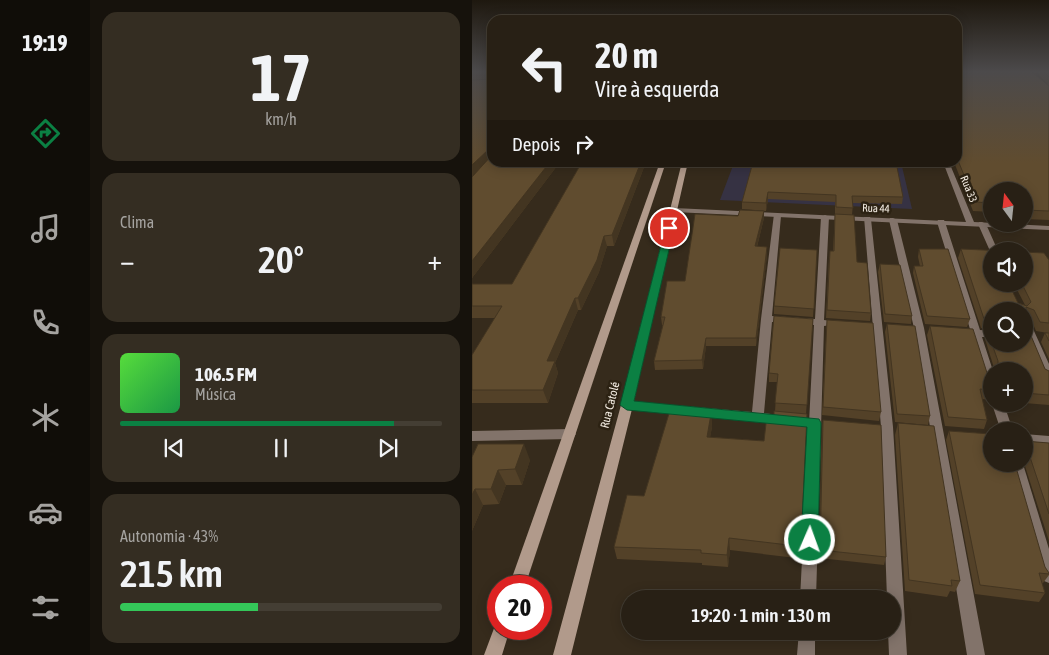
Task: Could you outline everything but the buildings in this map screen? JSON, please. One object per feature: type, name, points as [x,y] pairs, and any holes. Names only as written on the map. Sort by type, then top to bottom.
[{"type":"street","points":[[521,575],[661,167]]},
{"type":"street","name":"Rua Catolé","points":[[562,655],[627,405],[684,167]]},
{"type":"street","name":"Rua 33","points":[[948,167],[971,224]]},
{"type":"street","name":"Rua 44","points":[[674,210],[1048,228]]},
{"type":"street","points":[[758,416],[777,216]]},
{"type":"street","points":[[808,590],[809,422],[820,322],[824,217]]},
{"type":"street","points":[[867,219],[879,327],[887,427],[898,655]]},
{"type":"street","points":[[893,220],[942,433],[976,655]]},
{"type":"street","points":[[941,222],[985,362]]},
{"type":"street","points":[[982,224],[990,242]]},
{"type":"street","points":[[766,319],[840,324]]},
{"type":"street","points":[[947,330],[983,333]]},
{"type":"street","points":[[1033,339],[1048,378]]},
{"type":"street","points":[[627,405],[809,422]]},
{"type":"street","points":[[921,431],[942,433]]},
{"type":"street","points":[[472,436],[570,434]]},
{"type":"street","points":[[1033,440],[1048,441]]},
{"type":"street","points":[[1018,472],[1048,576]]},
{"type":"street","points":[[493,655],[498,640]]},
{"type":"street","points":[[806,655],[807,640]]},
{"type":"shaded area","points":[[732,167],[902,167],[912,209],[720,200]]},
{"type":"route","points":[[669,228],[627,405],[758,416],[814,423],[810,540]]}]
